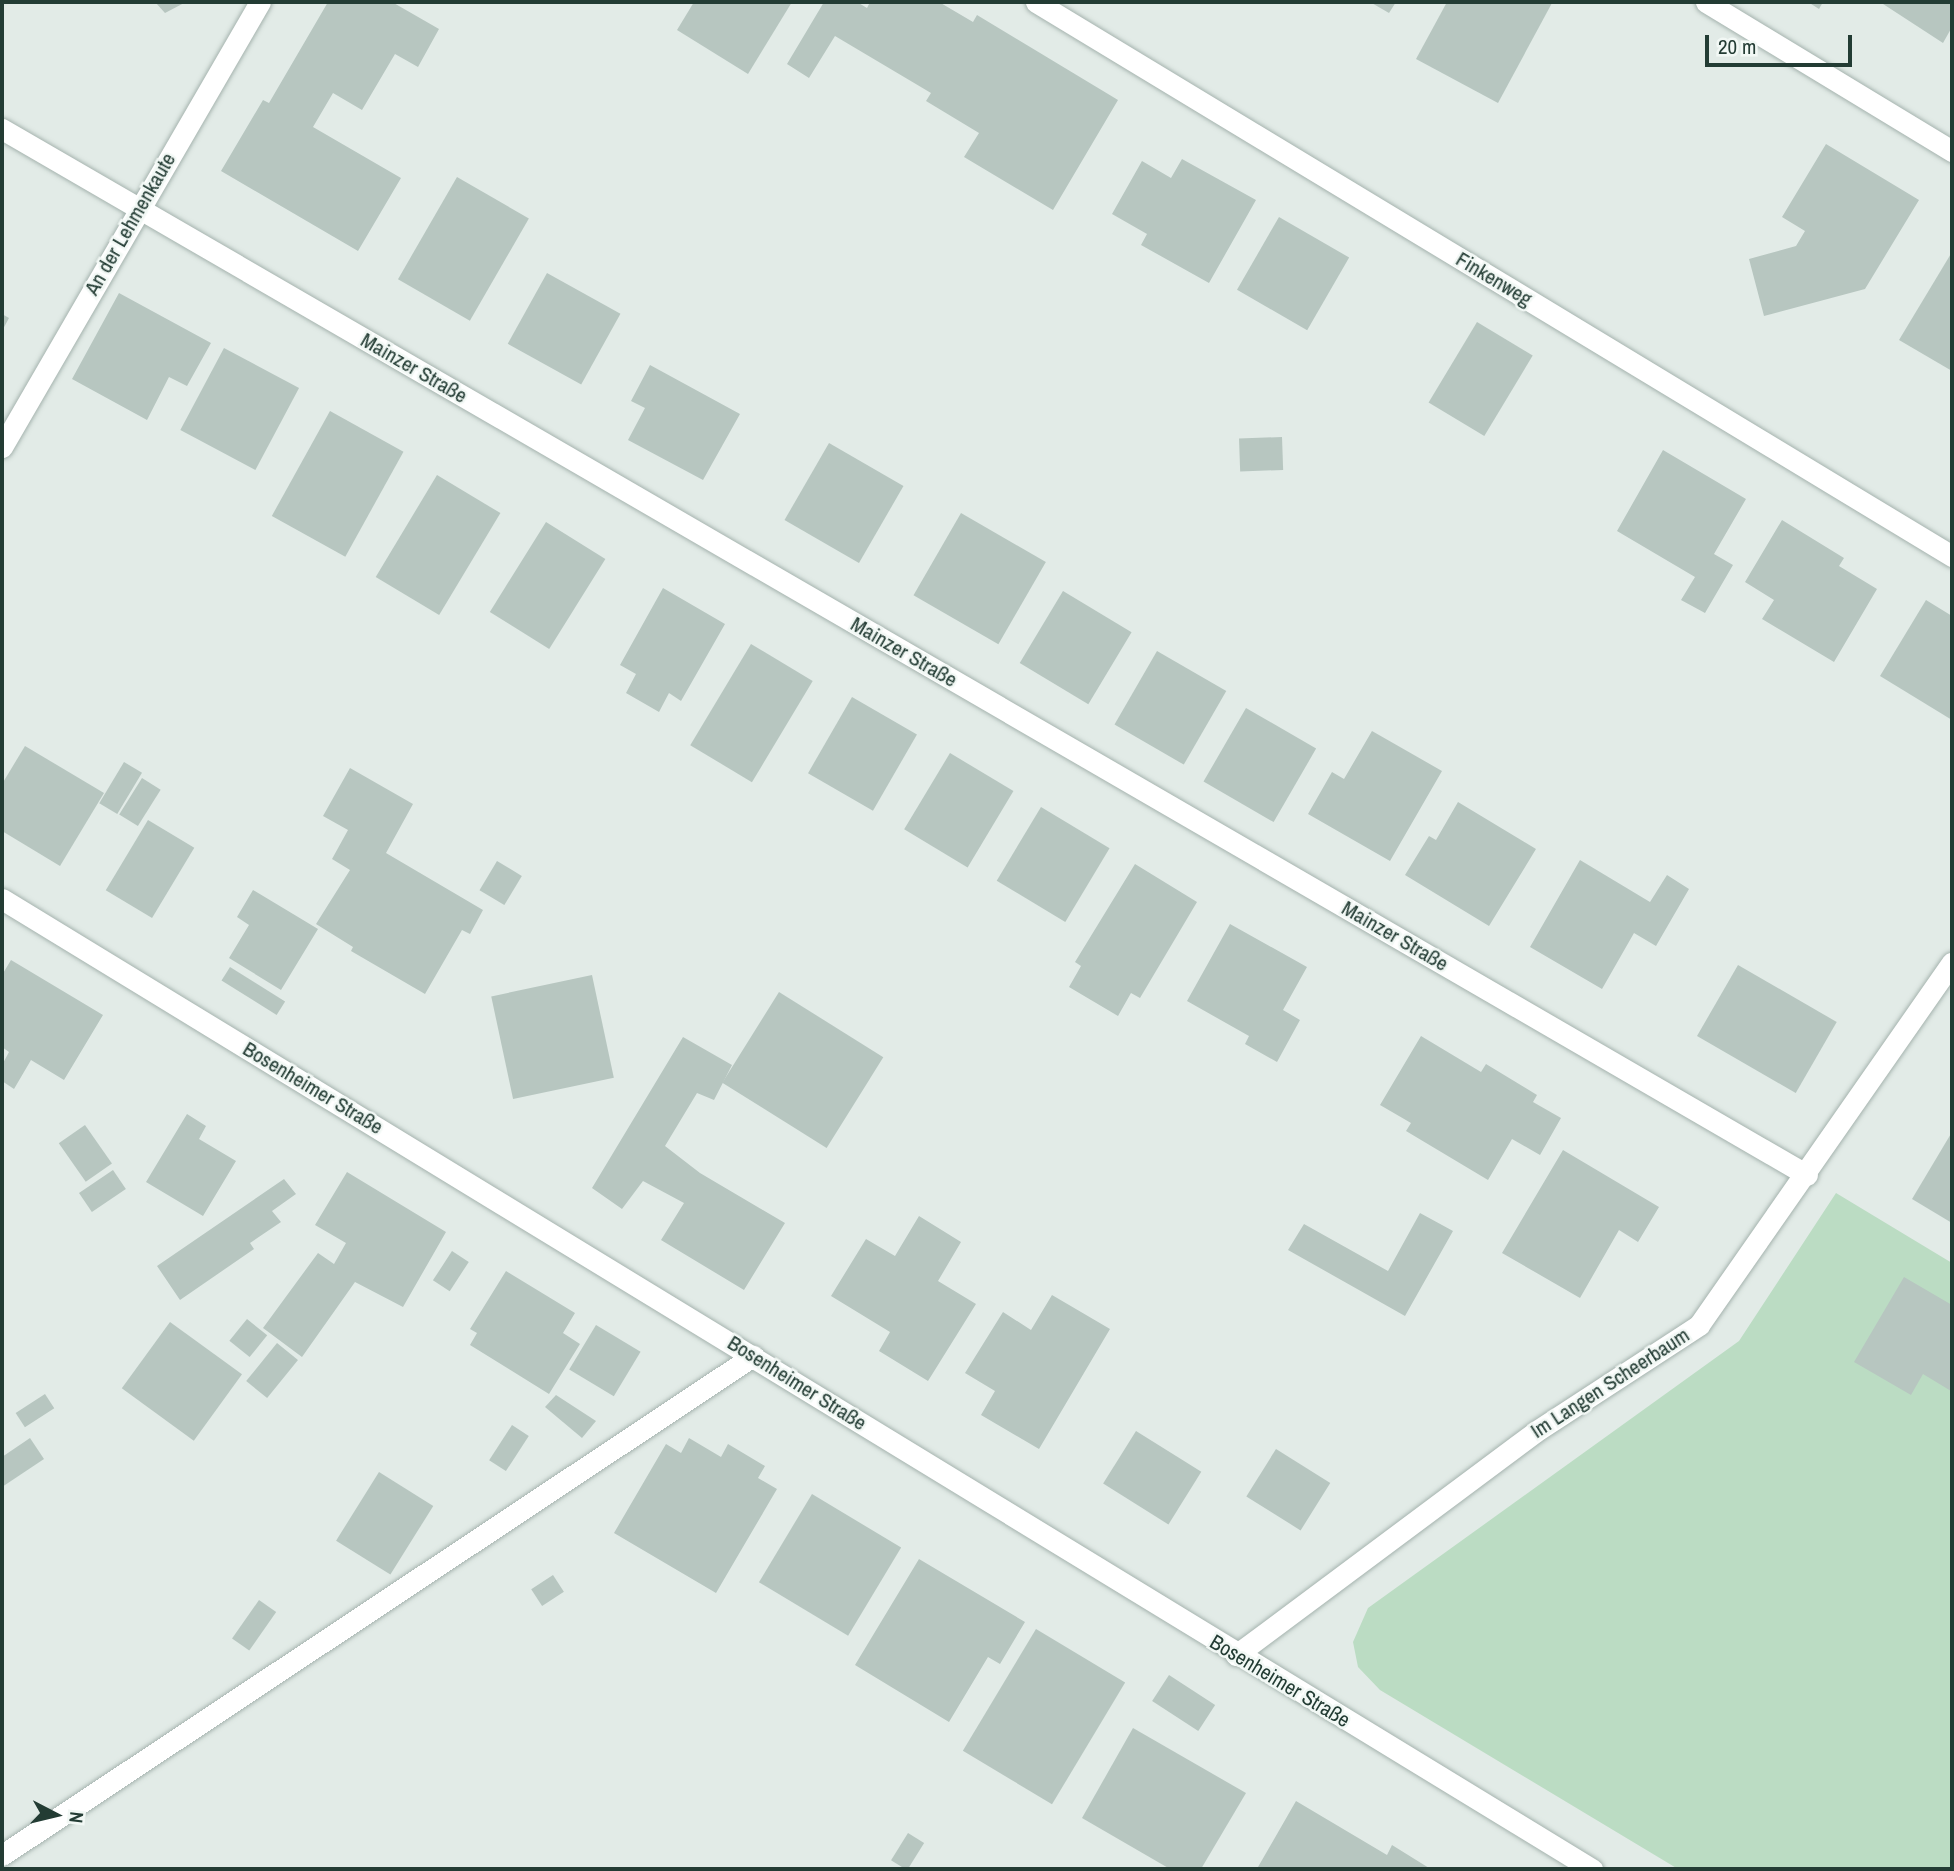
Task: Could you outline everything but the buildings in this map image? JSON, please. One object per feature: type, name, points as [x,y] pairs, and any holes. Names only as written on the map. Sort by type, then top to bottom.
[{"type":"street","name":"An der Lehmenkaute","points":[[2,447],[260,2]]},
{"type":"street","name":"Finkenweg","points":[[1036,2],[1952,556]]},
{"type":"street","points":[[1706,2],[1952,151]]},
{"type":"street","name":"Mainzer Straße","points":[[2,130],[1807,1175]]},
{"type":"street","name":"Bosenheimer Straße","points":[[2,899],[753,1356],[1236,1655],[1592,1869]]},
{"type":"street","name":"Im Langen Scheerbaum","points":[[1236,1655],[1535,1432],[1699,1325],[1807,1175],[1952,963]]},
{"type":"street","points":[[2,1855],[753,1356]]},
{"type":"green space","points":[[1836,1193],[1952,1263],[1952,1869],[1678,1869],[1380,1690],[1358,1667],[1353,1642],[1368,1608],[1739,1341]]}]
